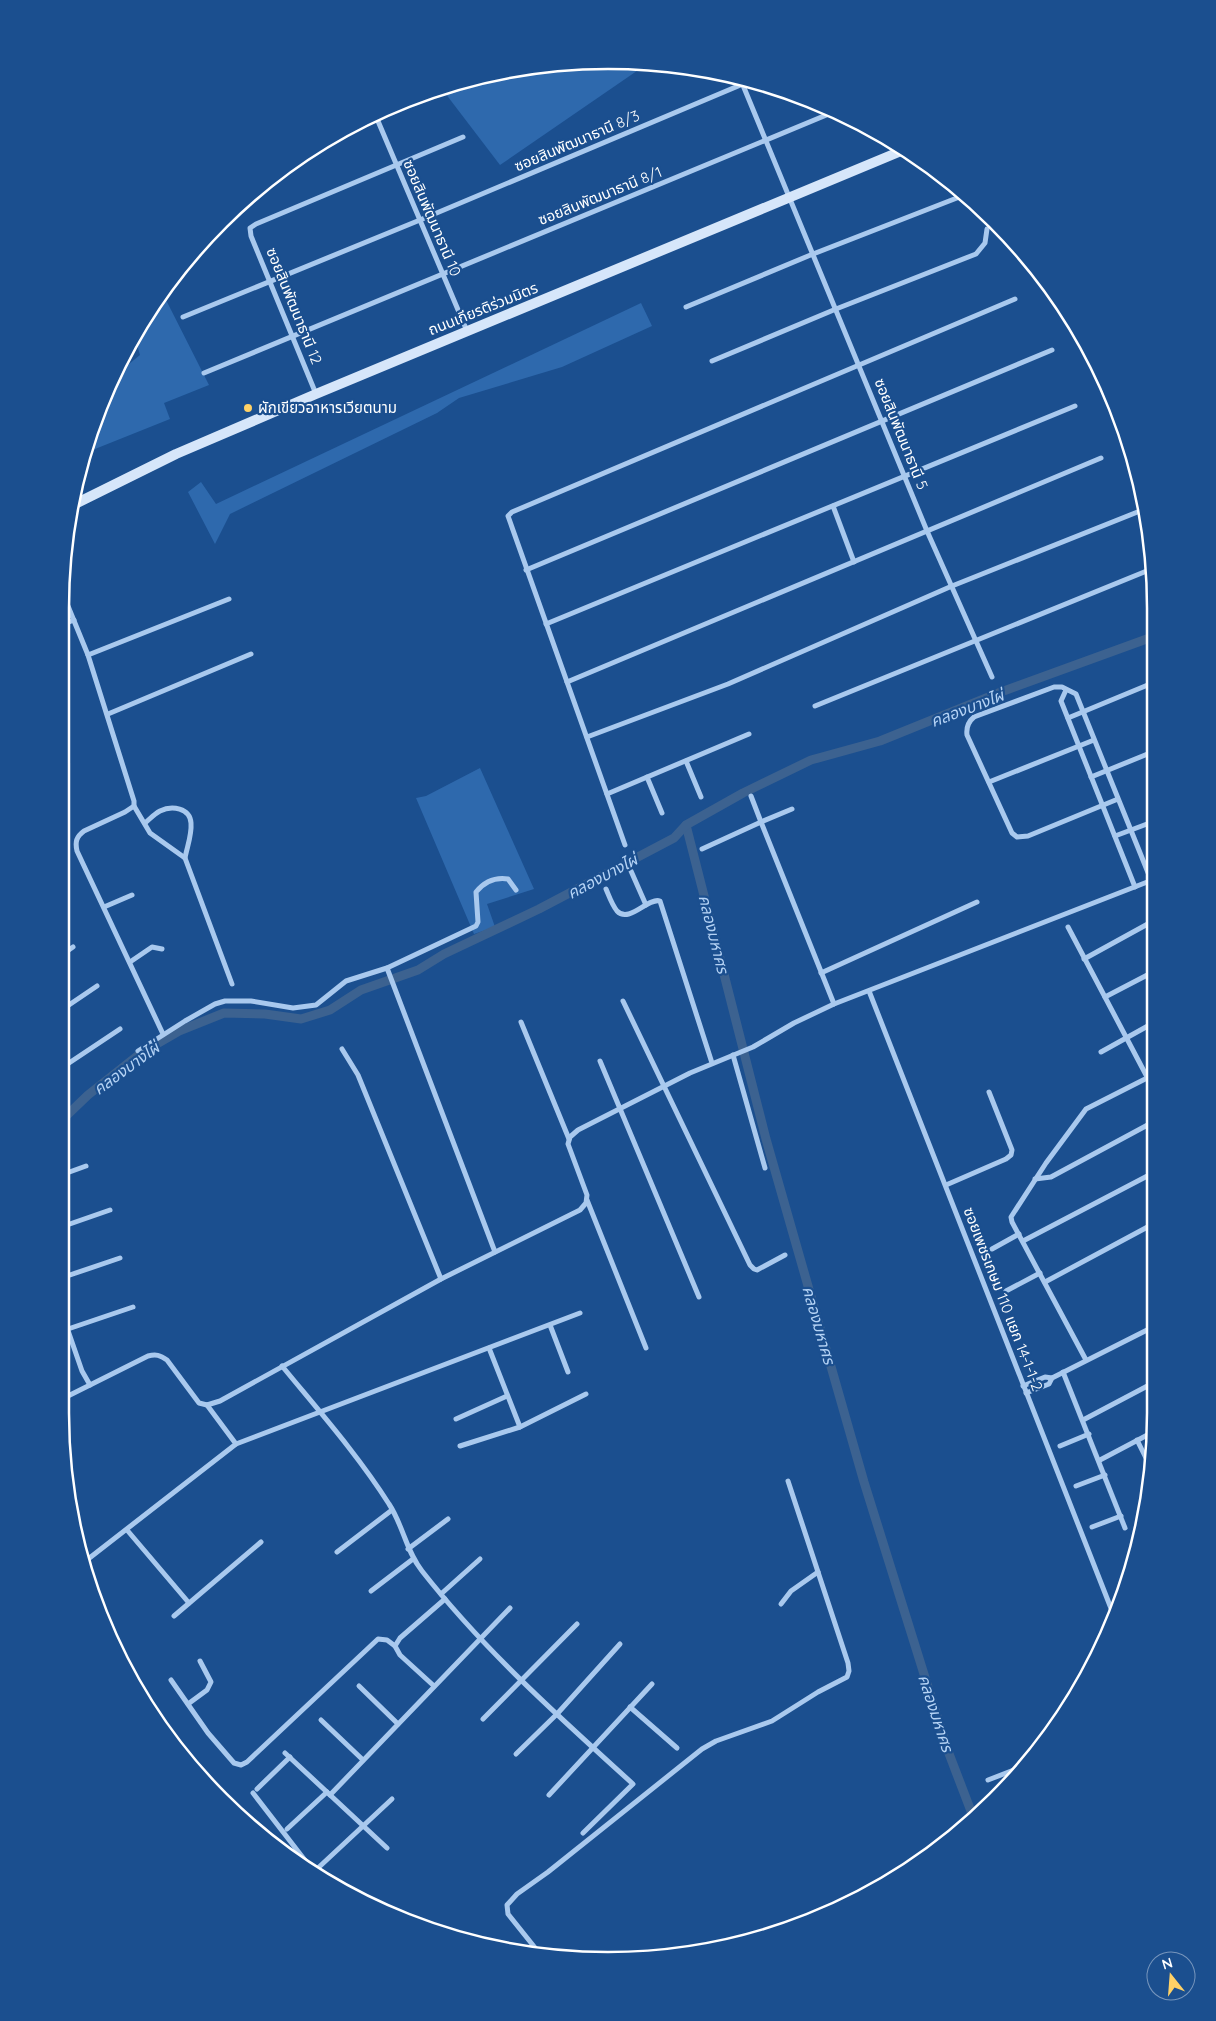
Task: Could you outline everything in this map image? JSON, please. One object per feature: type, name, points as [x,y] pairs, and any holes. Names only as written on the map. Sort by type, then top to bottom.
[{"type":"street","name":"ซอยสินพัฒนาธานี 8/3","points":[[183,317],[740,85]]},
{"type":"street","name":"ซอยสินพัฒนาธานี 5","points":[[744,86],[927,531],[992,678]]},
{"type":"street","name":"ซอยสินพัฒนาธานี 8/1","points":[[204,373],[826,115]]},
{"type":"street","name":"ซอยสินพัฒนาธานี 10","points":[[378,120],[467,331]]},
{"type":"street","points":[[397,166],[462,137]]},
{"type":"street","name":"ถนนเกียรติร่วมมิตร","points":[[79,502],[176,454],[316,394],[897,153]]},
{"type":"street","name":"ซอยสินพัฒนาธานี 12","points":[[316,394],[269,282],[251,236],[250,228],[397,166]]},
{"type":"street","points":[[686,307],[813,254],[958,198]]},
{"type":"street","points":[[712,361],[836,309],[976,254],[985,243],[987,229]]},
{"type":"street","points":[[625,845],[508,516],[512,512],[1015,299]]},
{"type":"street","points":[[526,570],[707,496],[882,420],[1052,350]]},
{"type":"street","points":[[546,624],[1075,406]]},
{"type":"street","points":[[567,682],[1101,458]]},
{"type":"street","points":[[833,506],[854,562]]},
{"type":"street","points":[[587,738],[728,684],[952,586],[1138,512]]},
{"type":"street","points":[[815,706],[1146,571]]},
{"type":"street","points":[[88,655],[229,599]]},
{"type":"street","points":[[69,608],[88,655],[108,714],[134,800],[134,806],[150,833],[184,858],[232,984]]},
{"type":"street","points":[[69,622],[74,620]]},
{"type":"street","points":[[108,714],[251,654]]},
{"type":"street","points":[[1068,718],[1147,685]]},
{"type":"street","points":[[1118,799],[1028,836],[1017,837],[1012,833],[967,735],[966,727],[974,717],[1054,687],[1062,687],[1076,694],[1118,799],[1130,830],[1147,866]]},
{"type":"street","points":[[1066,690],[1061,700],[1135,887]]},
{"type":"street","points":[[607,794],[749,734]]},
{"type":"street","points":[[989,782],[1094,740]]},
{"type":"street","points":[[1091,777],[1147,754]]},
{"type":"street","points":[[686,760],[701,797]]},
{"type":"street","points":[[647,777],[662,813]]},
{"type":"street","points":[[751,796],[834,1004]]},
{"type":"street","points":[[134,806],[84,831],[78,835],[76,844],[77,851],[163,1034]]},
{"type":"street","points":[[144,823],[162,810],[171,808],[185,811],[189,816],[191,824],[184,858]]},
{"type":"street","points":[[702,849],[792,809]]},
{"type":"street","points":[[1115,836],[1147,825]]},
{"type":"street","points":[[631,871],[646,905]]},
{"type":"street","points":[[138,1051],[215,1004],[225,1001],[251,1001],[293,1008],[309,1007],[326,998],[339,984],[388,971],[476,926],[478,922],[476,892],[494,878],[508,879],[516,890]]},
{"type":"street","points":[[569,1139],[578,1130],[620,1108],[712,1063],[753,1047],[794,1023],[834,1004],[1147,882]]},
{"type":"street","points":[[606,889],[616,910],[620,913],[626,914],[658,899],[660,900],[712,1063]]},
{"type":"street","points":[[104,907],[132,895]]},
{"type":"street","points":[[821,973],[977,902]]},
{"type":"street","points":[[1084,958],[1147,924]]},
{"type":"street","points":[[1068,927],[1147,1075]]},
{"type":"street","points":[[69,950],[73,947]]},
{"type":"street","points":[[130,962],[152,947],[162,949]]},
{"type":"street","points":[[388,971],[495,1252]]},
{"type":"street","points":[[1105,997],[1147,975]]},
{"type":"street","points":[[69,1004],[97,986]]},
{"type":"street","name":"ซอยเพชรเกษม 110 แยก 14-1-1-2","points":[[869,991],[1111,1607]]},
{"type":"street","points":[[623,1000],[750,1265],[757,1270],[785,1255]]},
{"type":"street","points":[[520,1022],[569,1139],[568,1149],[646,1348]]},
{"type":"street","points":[[1101,1052],[1147,1026]]},
{"type":"street","points":[[69,1063],[120,1029]]},
{"type":"street","points":[[342,1049],[358,1075],[441,1280]]},
{"type":"street","points":[[733,1055],[765,1168]]},
{"type":"street","points":[[600,1060],[699,1297]]},
{"type":"street","points":[[1086,1360],[1011,1216],[1035,1179],[1086,1109],[1147,1078]]},
{"type":"street","points":[[946,1185],[1006,1159],[1011,1155],[1012,1150],[990,1092]]},
{"type":"street","points":[[1035,1179],[1051,1177],[1147,1125]]},
{"type":"street","points":[[69,1172],[86,1166]]},
{"type":"street","points":[[1023,1241],[1147,1176]]},
{"type":"street","points":[[207,1405],[220,1401],[495,1252],[576,1214],[584,1207],[587,1199]]},
{"type":"street","points":[[69,1224],[110,1210]]},
{"type":"street","points":[[1045,1282],[1147,1227]]},
{"type":"street","points":[[992,1249],[1019,1234]]},
{"type":"street","points":[[69,1275],[120,1258]]},
{"type":"street","points":[[1006,1291],[1040,1273]]},
{"type":"street","points":[[69,1329],[133,1307]]},
{"type":"street","points":[[89,1559],[236,1444],[580,1313]]},
{"type":"street","points":[[550,1325],[568,1372]]},
{"type":"street","points":[[1026,1393],[1049,1384],[1052,1378],[1147,1330]]},
{"type":"street","points":[[69,1332],[82,1371],[90,1385]]},
{"type":"street","points":[[489,1348],[520,1427]]},
{"type":"street","points":[[69,1396],[148,1356],[158,1355],[167,1360],[195,1400],[207,1405],[236,1444]]},
{"type":"street","points":[[282,1366],[363,1468],[392,1510],[414,1559],[441,1594],[480,1639],[521,1680],[633,1784],[583,1833]]},
{"type":"street","points":[[1063,1372],[1100,1460],[1125,1528]]},
{"type":"street","points":[[1024,1386],[1045,1377],[1052,1378]]},
{"type":"street","points":[[1083,1420],[1147,1386]]},
{"type":"street","points":[[460,1446],[520,1427],[586,1394]]},
{"type":"street","points":[[456,1419],[507,1396]]},
{"type":"street","points":[[1060,1446],[1089,1434]]},
{"type":"street","points":[[1100,1460],[1146,1436]]},
{"type":"street","points":[[1137,1440],[1145,1457]]},
{"type":"street","points":[[1076,1486],[1105,1475]]},
{"type":"street","points":[[535,1947],[508,1914],[507,1905],[517,1894],[702,1749],[772,1721],[818,1692],[847,1677],[849,1672],[848,1663],[788,1481]]},
{"type":"street","points":[[337,1552],[392,1510]]},
{"type":"street","points":[[1092,1527],[1121,1516]]},
{"type":"street","points":[[408,1549],[448,1519]]},
{"type":"street","points":[[127,1530],[189,1603]]},
{"type":"street","points":[[174,1616],[261,1542]]},
{"type":"street","points":[[371,1591],[414,1559]]},
{"type":"street","points":[[441,1594],[480,1559]]},
{"type":"street","points":[[781,1604],[791,1591],[818,1572]]},
{"type":"street","points":[[396,1646],[400,1638],[445,1598]]},
{"type":"street","points":[[287,1829],[328,1794],[363,1760],[510,1608]]},
{"type":"street","points":[[483,1719],[577,1624]]},
{"type":"street","points":[[171,1680],[208,1733],[234,1763],[241,1764],[247,1762],[378,1639],[387,1640],[396,1646],[400,1655],[434,1686]]},
{"type":"street","points":[[516,1754],[557,1714],[620,1644]]},
{"type":"street","points":[[188,1704],[207,1690],[211,1682],[200,1661]]},
{"type":"street","points":[[549,1795],[652,1684]]},
{"type":"street","points":[[359,1686],[398,1724]]},
{"type":"street","points":[[630,1707],[677,1748]]},
{"type":"street","points":[[321,1720],[363,1760]]},
{"type":"street","points":[[310,1862],[255,1791],[287,1755],[387,1848]]},
{"type":"street","points":[[988,1780],[1011,1771]]},
{"type":"street","points":[[319,1868],[392,1799]]},
{"type":"shaded area","points":[[573,70],[638,70],[500,165],[446,94],[503,79],[538,73]]},
{"type":"shaded area","points":[[166,300],[209,385],[164,403],[170,419],[92,450],[124,369],[140,355],[137,345]]},
{"type":"shaded area","points":[[641,303],[652,326],[562,367],[459,398],[437,413],[230,514],[215,544],[188,492],[201,482],[216,504]]},
{"type":"shaded area","points":[[480,768],[534,889],[487,904],[495,927],[474,934],[416,798],[426,796]]},
{"type":"waterway","name":"คลองบางไผ่","points":[[69,1113],[88,1095],[141,1053],[179,1031],[224,1013],[265,1014],[301,1019],[330,1010],[361,990],[418,970],[444,954],[539,909],[674,838],[686,825],[743,793],[811,760],[880,741],[1001,692],[1147,639]]},
{"type":"waterway","name":"คลองมหาศร","points":[[686,825],[766,1139],[864,1482],[948,1751],[971,1811]]},
{"type":"place","name":"ผักเขียวอาหารเวียตนาม","points":[[248,408]]}]
